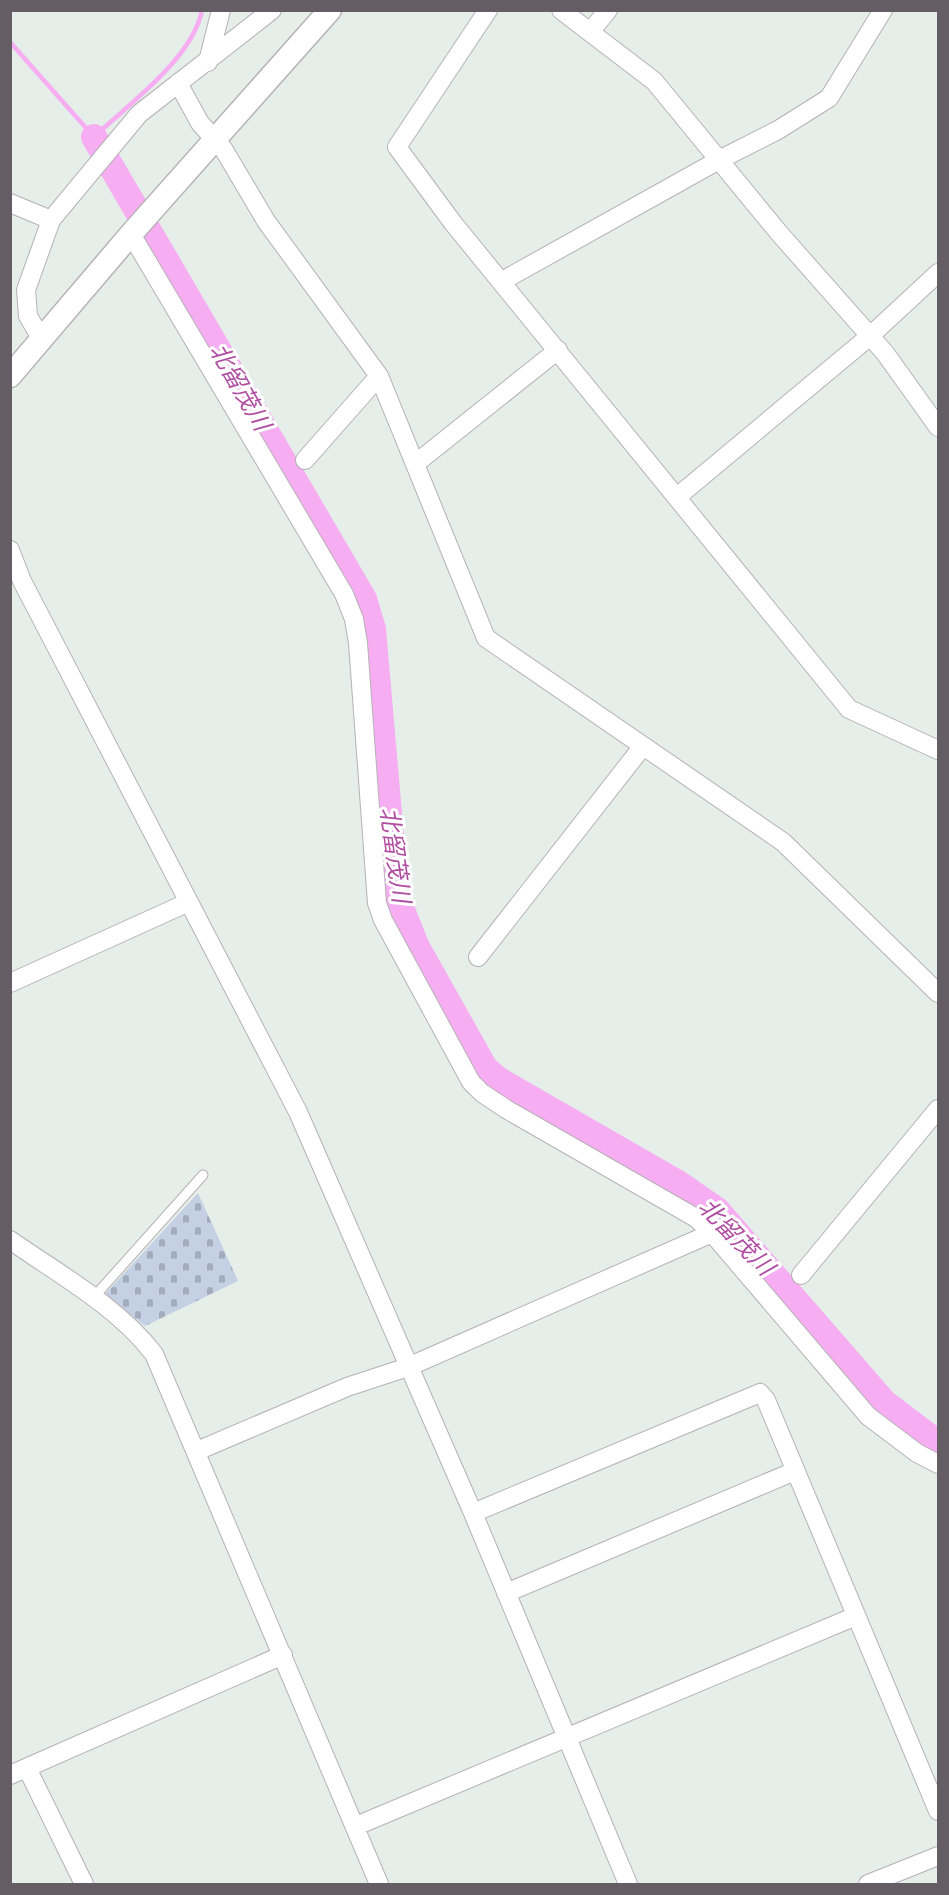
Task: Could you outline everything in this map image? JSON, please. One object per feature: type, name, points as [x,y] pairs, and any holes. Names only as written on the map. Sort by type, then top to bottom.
[{"type":"street","points":[[208,62],[221,10]]},
{"type":"street","points":[[42,340],[28,316],[26,290],[51,220],[93,166],[139,114],[272,10]]},
{"type":"street","points":[[10,376],[330,10]]},
{"type":"street","points":[[488,10],[397,147],[453,223],[849,709],[939,750]]},
{"type":"street","points":[[561,10],[654,81],[870,336],[939,427]]},
{"type":"street","points":[[590,32],[608,10]]},
{"type":"street","points":[[502,281],[719,160],[778,130],[829,98],[883,10]]},
{"type":"street","points":[[178,83],[200,123],[224,150],[266,221],[379,376],[486,638],[783,842],[939,993]]},
{"type":"street","points":[[10,203],[51,220]]},
{"type":"street","points":[[140,225],[344,594],[354,619],[358,643],[377,903],[383,920],[471,1082],[482,1093],[506,1109],[696,1218],[712,1233],[868,1416],[917,1453],[939,1464]]},
{"type":"street","points":[[677,497],[870,336],[939,273]]},
{"type":"street","points":[[415,464],[558,350]]},
{"type":"street","points":[[305,460],[379,376]]},
{"type":"street","points":[[10,550],[16,581],[189,902],[298,1113],[473,1513],[628,1884]]},
{"type":"street","points":[[478,957],[643,746]]},
{"type":"street","points":[[10,983],[189,902]]},
{"type":"street","points":[[801,1275],[939,1109]]},
{"type":"street","points":[[197,1451],[347,1387],[408,1367],[712,1233]]},
{"type":"street","points":[[10,1240],[93,1298],[139,1334],[154,1354],[379,1884]]},
{"type":"street","points":[[473,1513],[760,1393],[766,1400],[939,1811]]},
{"type":"street","points":[[506,1593],[795,1471]]},
{"type":"street","points":[[356,1826],[565,1736],[856,1616]]},
{"type":"street","points":[[84,1884],[19,1772],[283,1655]]},
{"type":"street","points":[[868,1884],[939,1856]]},
{"type":"lane","points":[[93,1298],[203,1175]]},
{"type":"green space","points":[[198,1193],[238,1281],[145,1326],[105,1294]]},
{"type":"waterway","points":[[10,42],[94,137],[173,63],[196,28],[202,10]]},
{"type":"waterway","name":"北留茂川","points":[[94,137],[364,599],[373,629],[396,895],[417,947],[485,1068],[499,1080],[678,1183],[717,1210],[884,1402],[938,1443]]}]
